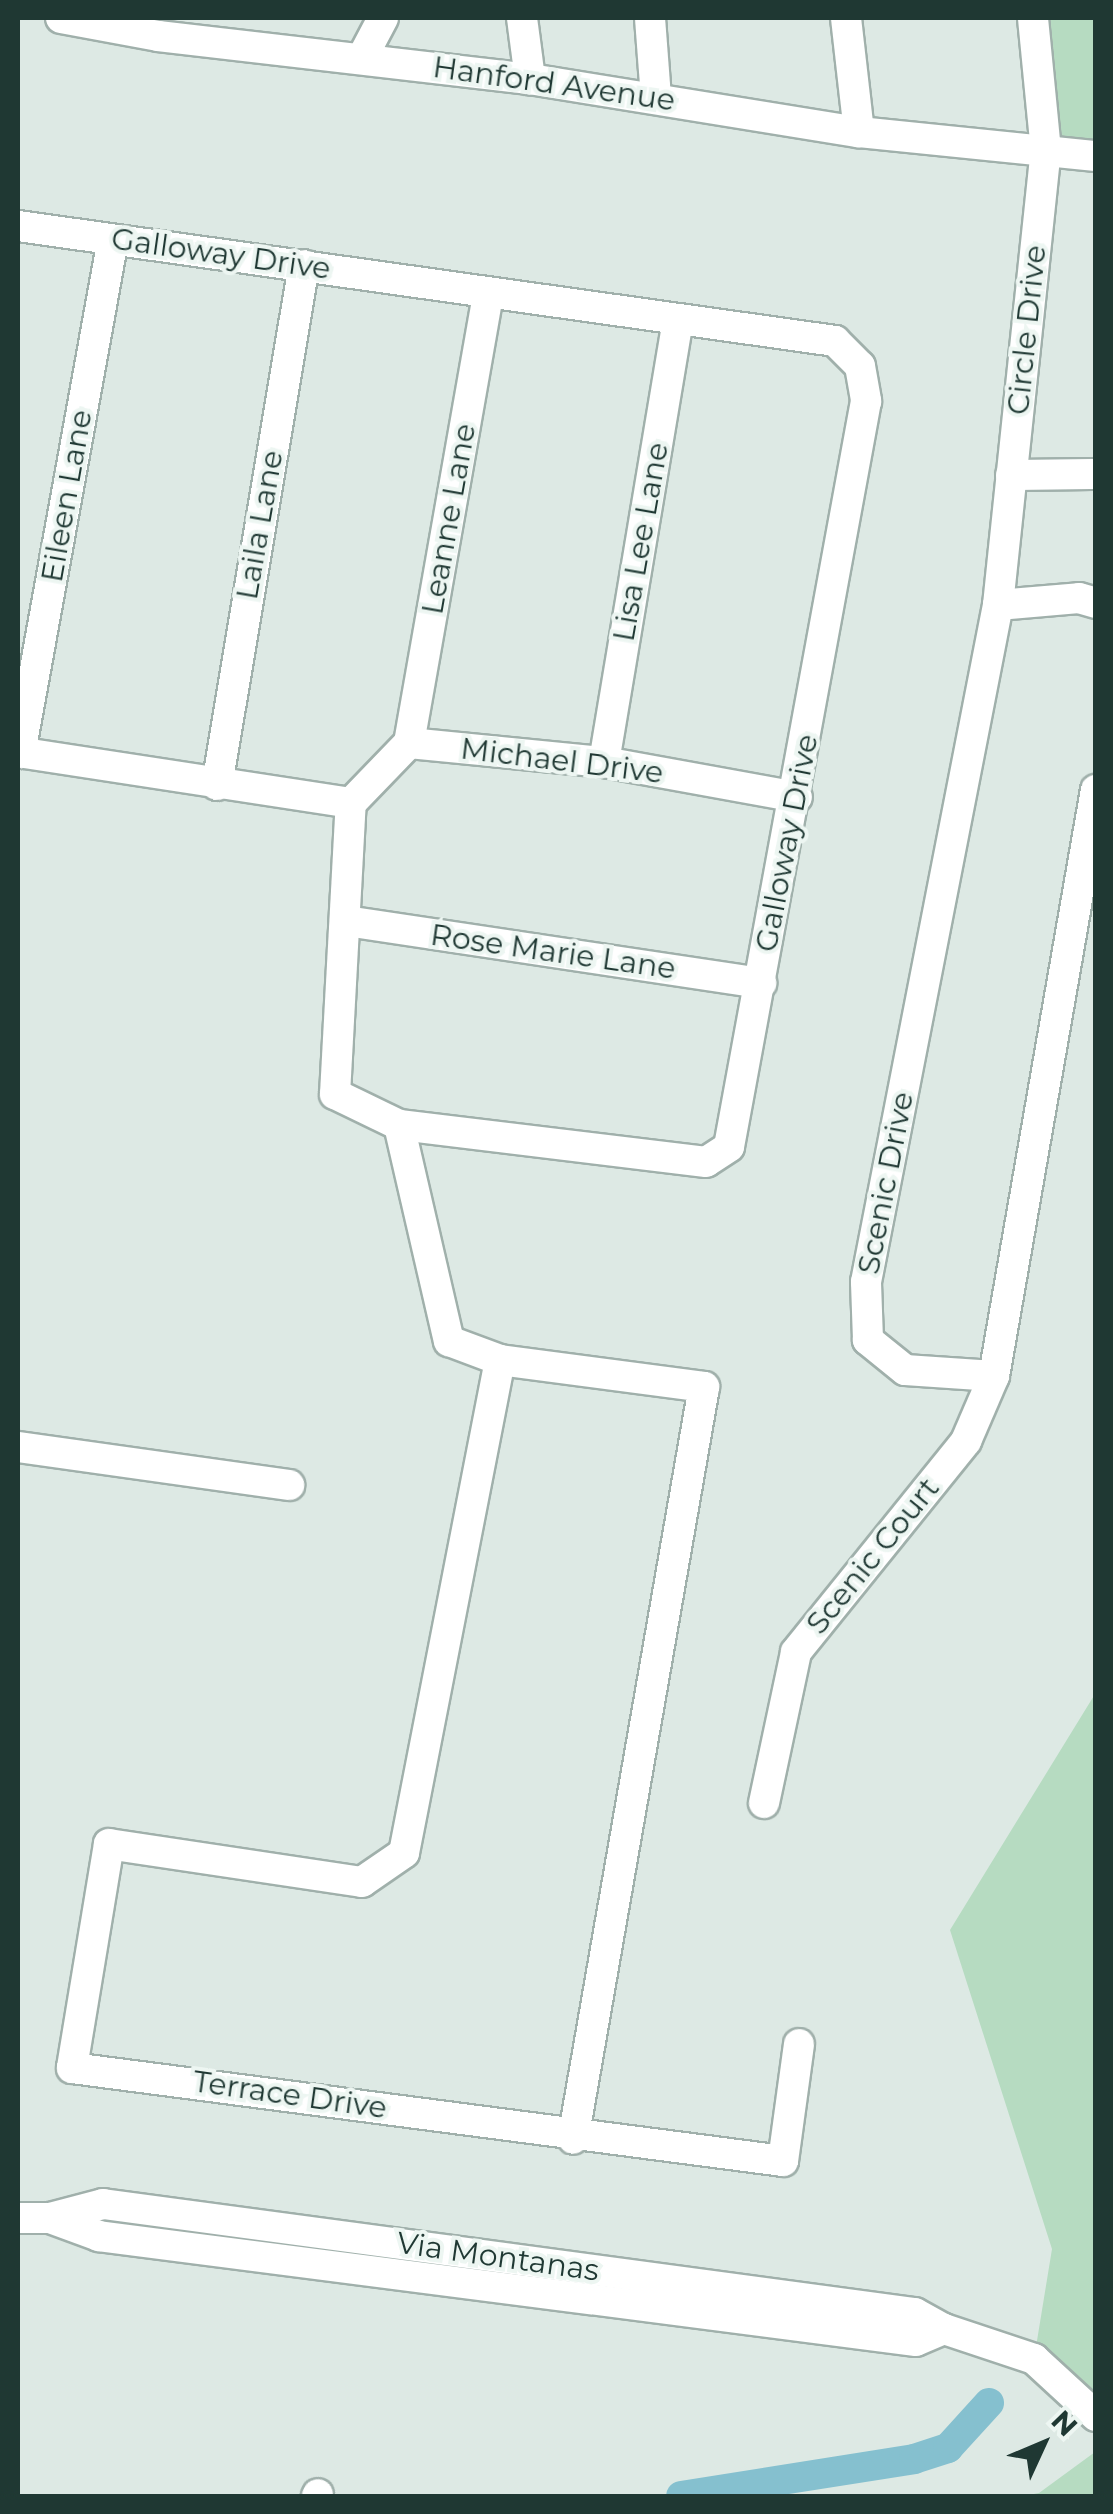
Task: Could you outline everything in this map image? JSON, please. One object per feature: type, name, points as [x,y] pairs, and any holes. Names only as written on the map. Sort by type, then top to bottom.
[{"type":"street","name":"Hanford Avenue","points":[[62,18],[163,27],[530,79],[859,132],[1046,151]]},
{"type":"street","points":[[363,56],[384,18]]},
{"type":"street","points":[[522,18],[530,79]]},
{"type":"street","points":[[650,18],[656,98]]},
{"type":"street","points":[[846,18],[859,132]]},
{"type":"street","name":"Circle Drive","points":[[1011,475],[1046,151],[1033,18]]},
{"type":"street","points":[[1046,151],[1096,156]]},
{"type":"street","name":"Galloway Drive","points":[[18,226],[304,264],[678,322],[835,341],[860,366],[866,400],[797,797],[728,1147],[706,1162],[399,1125],[336,1094],[350,803]]},
{"type":"street","name":"Eileen Lane","points":[[19,752],[114,239]]},
{"type":"street","name":"Laila Lane","points":[[216,785],[304,264]]},
{"type":"street","name":"Leanne Lane","points":[[409,743],[488,295]]},
{"type":"street","name":"Lisa Lee Lane","points":[[604,762],[678,322]]},
{"type":"street","points":[[1011,475],[1096,474]]},
{"type":"street","name":"Scenic Drive","points":[[994,1376],[905,1370],[868,1340],[866,1282],[998,605],[1011,475]]},
{"type":"street","points":[[998,605],[1079,598],[1096,603]]},
{"type":"street","points":[[19,752],[350,803],[409,743]]},
{"type":"street","name":"Michael Drive","points":[[409,743],[604,762],[797,797]]},
{"type":"street","points":[[994,1376],[1096,790]]},
{"type":"street","name":"Rose Marie Lane","points":[[346,921],[760,983]]},
{"type":"street","points":[[399,1125],[449,1340],[500,1360],[704,1387],[573,2139],[783,2162],[798,2044]]},
{"type":"street","name":"Terrace Drive","points":[[500,1360],[404,1853],[362,1882],[109,1844],[72,2068],[207,2081],[573,2139]]},
{"type":"street","name":"Scenic Court","points":[[764,1803],[796,1652],[966,1441],[994,1376]]},
{"type":"street","points":[[18,1447],[289,1485]]},
{"type":"street","name":"Via Montanas","points":[[18,2218],[50,2218],[99,2236],[916,2340],[944,2329],[1034,2360],[1096,2416]]},
{"type":"green space","points":[[1033,18],[1095,18],[1095,156],[1046,151]]},
{"type":"green space","points":[[1095,1694],[1095,2416],[1034,2359],[1052,2249],[950,1930]]},
{"type":"green space","points":[[1095,2452],[1095,2496],[1023,2496],[1039,2493]]},
{"type":"waterway","points":[[681,2496],[914,2459],[948,2448],[989,2403]]}]
